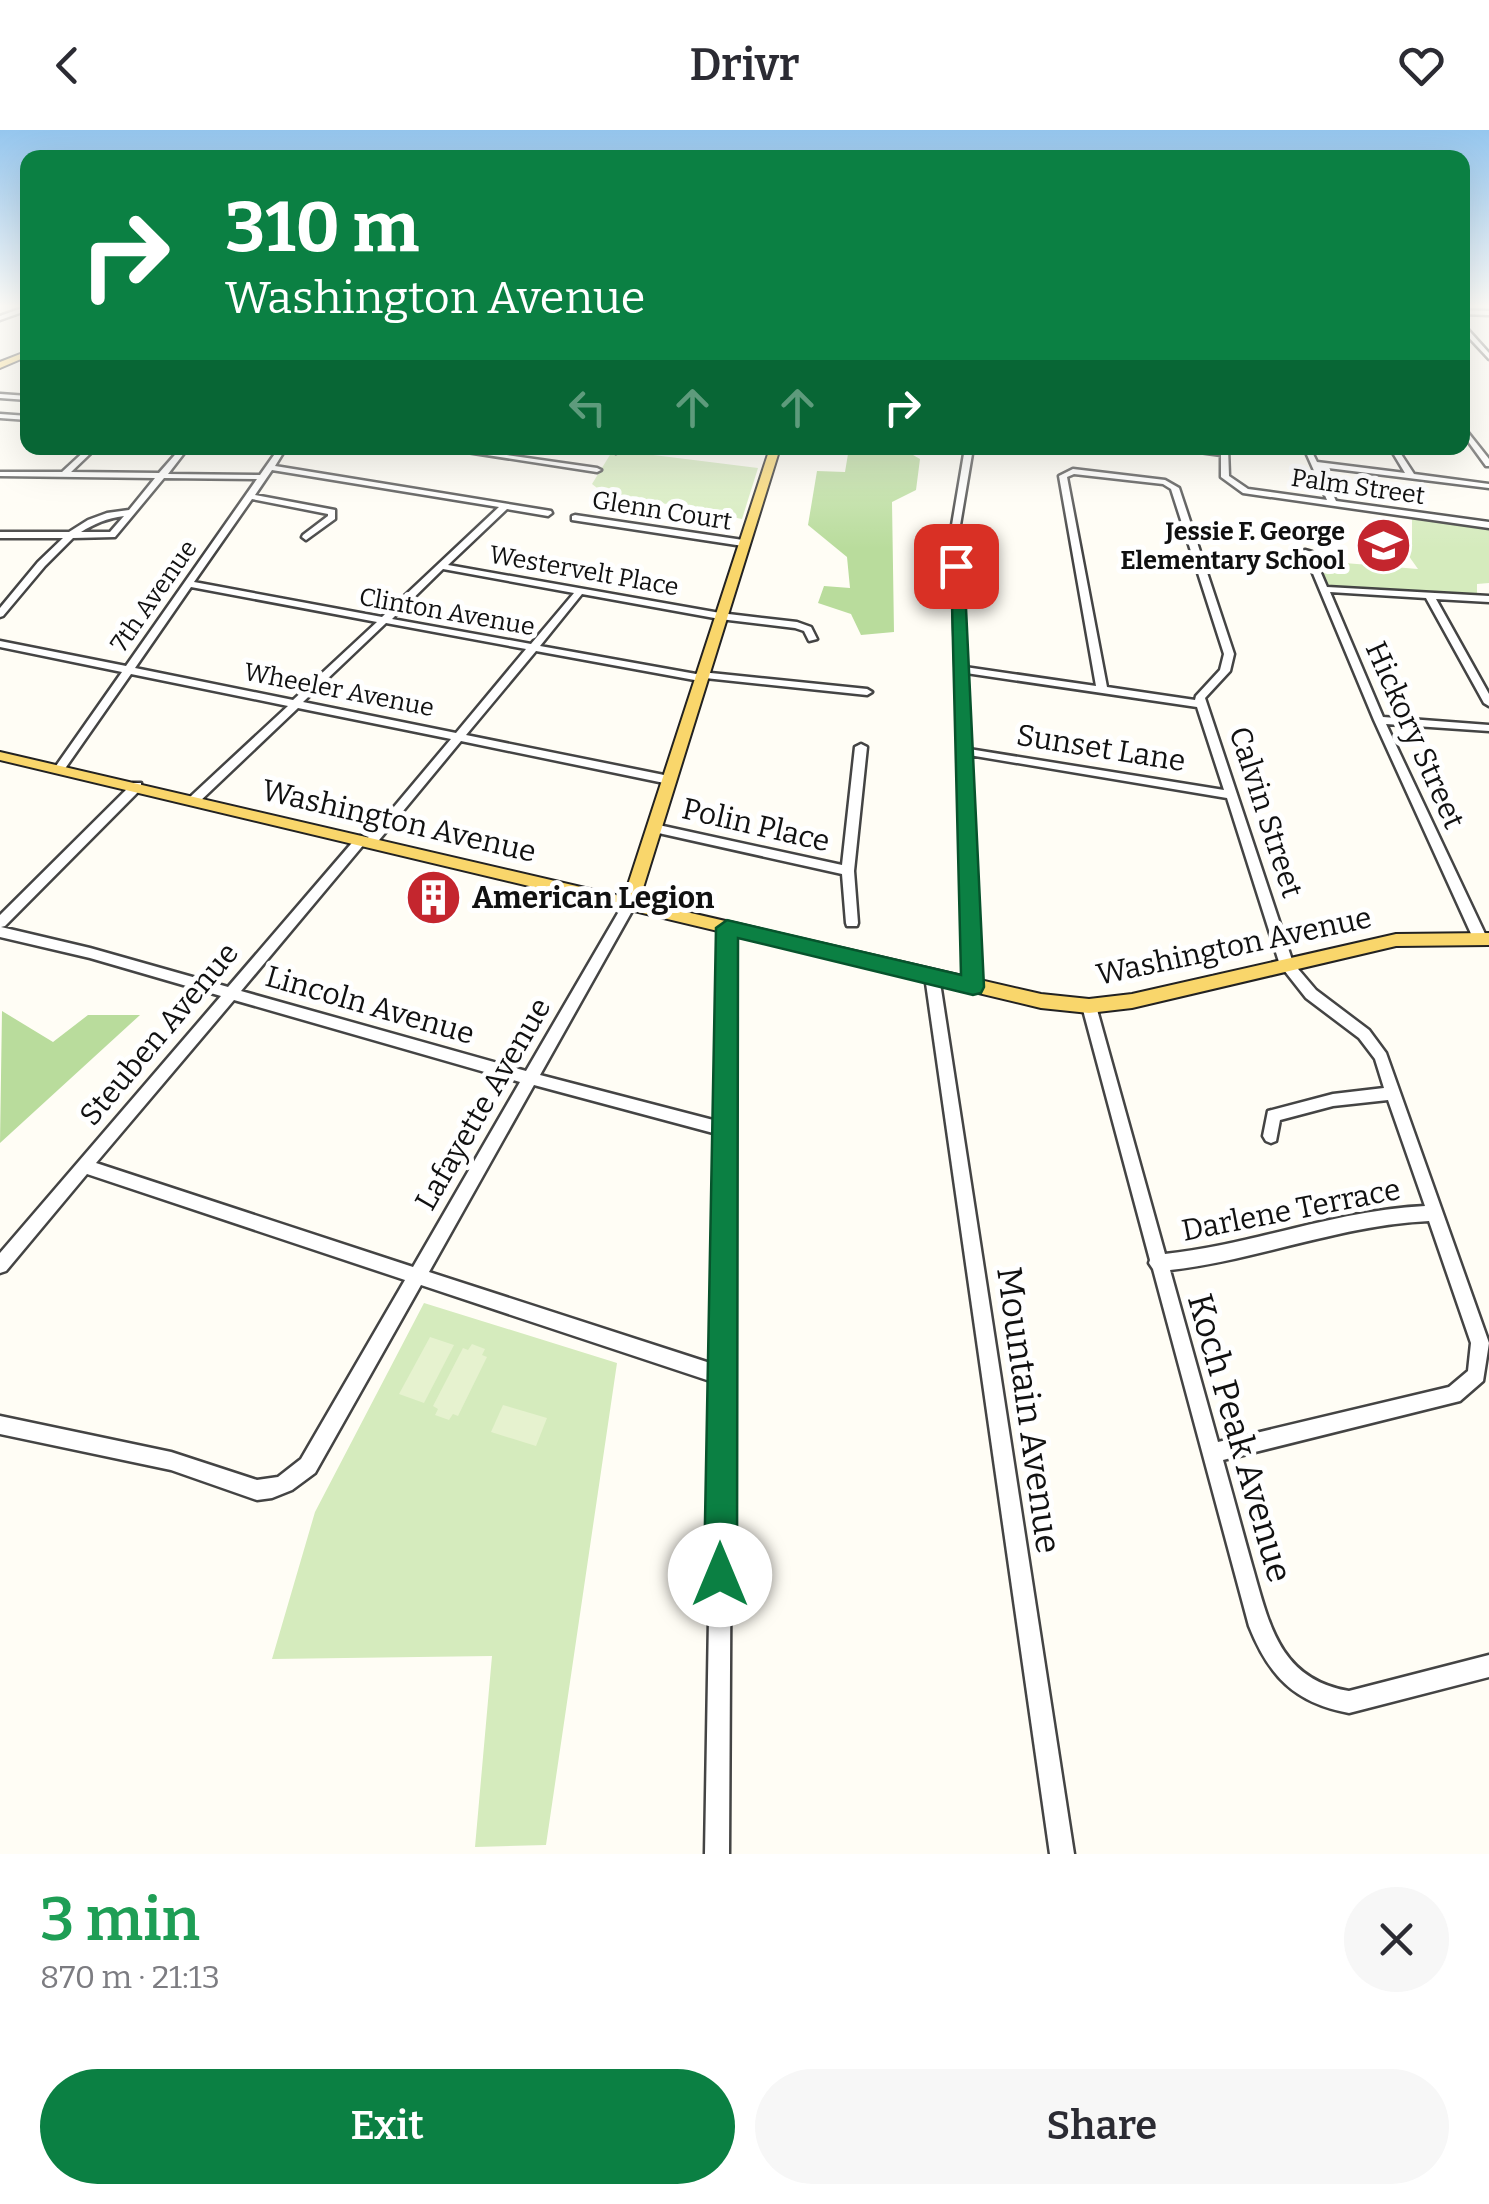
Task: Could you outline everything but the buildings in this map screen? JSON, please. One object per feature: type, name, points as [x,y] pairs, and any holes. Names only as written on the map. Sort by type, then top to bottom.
[{"type":"main road","name":"Lafayette Avenue","points":[[630,904],[772,455]]},
{"type":"main road","name":"Washington Avenue","points":[[0,756],[1008,996],[1089,1006],[1132,1001],[1396,940],[1484,938]]},
{"type":"street","points":[[1470,438],[1489,464]]},
{"type":"street","points":[[63,476],[85,455]]},
{"type":"street","points":[[0,535],[112,535],[179,455]]},
{"type":"street","name":"7th Avenue","points":[[60,768],[278,455]]},
{"type":"street","points":[[492,455],[597,470]]},
{"type":"street","points":[[968,455],[955,531],[973,987]]},
{"type":"street","name":"Palm Street","points":[[1226,455],[1226,478],[1254,493],[1489,525]]},
{"type":"street","points":[[1311,455],[1333,504]]},
{"type":"street","points":[[1398,455],[1411,476]]},
{"type":"street","points":[[1315,464],[1489,486]]},
{"type":"street","points":[[269,467],[548,513]]},
{"type":"street","name":"Calvin Street","points":[[1102,688],[1064,476],[1073,471],[1173,486],[1229,654],[1225,671],[1200,698],[1287,965],[1312,994],[1373,1044],[1394,1092],[1480,1343],[1477,1375],[1468,1387],[1454,1395],[1210,1453]]},
{"type":"street","points":[[0,474],[260,477]]},
{"type":"street","points":[[248,496],[332,512],[332,518],[306,537]]},
{"type":"street","points":[[194,800],[505,506]]},
{"type":"street","points":[[0,614],[69,535],[99,516],[132,512]]},
{"type":"street","name":"Glenn Court","points":[[576,518],[742,543]]},
{"type":"street","name":"Hickory Street","points":[[1308,552],[1379,720],[1484,938]]},
{"type":"street","name":"Westervelt Place","points":[[441,566],[720,616],[797,625],[811,632],[812,640]]},
{"type":"street","name":"Clinton Avenue","points":[[186,584],[701,677],[867,692]]},
{"type":"street","points":[[1322,589],[1489,599]]},
{"type":"street","name":"Steuben Avenue","points":[[0,1265],[230,992],[458,737],[580,591]]},
{"type":"street","points":[[1429,596],[1489,703]]},
{"type":"street","name":"Wheeler Avenue","points":[[0,644],[669,780]]},
{"type":"street","points":[[960,669],[1202,704]]},
{"type":"street","points":[[1379,720],[1489,728]]},
{"type":"street","points":[[852,923],[848,871],[861,747]]},
{"type":"street","name":"Sunset Lane","points":[[964,751],[1231,795]]},
{"type":"street","points":[[0,923],[137,786]]},
{"type":"street","name":"Polin Place","points":[[654,828],[848,871]]},
{"type":"street","name":"Lafayette Avenue","points":[[0,1425],[103,1444],[257,1490],[271,1490],[297,1477],[308,1466],[630,904]]},
{"type":"street","points":[[717,1854],[727,928]]},
{"type":"street","name":"Lincoln Avenue","points":[[0,932],[725,1130]]},
{"type":"street","name":"Mountain Avenue","points":[[932,976],[1062,1854]]},
{"type":"street","name":"Koch Peak Avenue","points":[[1089,1006],[1210,1453],[1264,1639],[1275,1659],[1300,1684],[1330,1700],[1349,1702],[1489,1666]]},
{"type":"street","points":[[1270,1136],[1272,1116],[1332,1100],[1394,1092]]},
{"type":"street","points":[[83,1166],[722,1376]]},
{"type":"street","name":"Darlene Terrace","points":[[1158,1262],[1216,1255],[1368,1218],[1435,1214]]},
{"type":"green space","points":[[610,455],[653,455],[758,468],[742,519],[601,491],[592,484]]},
{"type":"green space","points":[[848,455],[913,455],[920,459],[916,490],[892,502],[894,632],[861,635],[851,614],[818,603],[824,586],[850,588],[847,557],[808,525],[817,471],[845,472]]},
{"type":"green space","points":[[1412,514],[1489,529],[1489,583],[1477,584],[1477,595],[1324,588],[1308,560],[1418,569],[1401,545],[1412,543]]},
{"type":"green space","points":[[2,1011],[53,1042],[88,1015],[140,1015],[0,1143]]},
{"type":"green space","points":[[424,1303],[617,1363],[546,1845],[475,1847],[492,1656],[272,1659],[315,1512]]},
{"type":"green space","points":[[430,1337],[454,1345],[424,1403],[399,1394]]},
{"type":"green space","points":[[472,1344],[485,1349],[482,1355],[487,1357],[458,1416],[453,1414],[449,1420],[435,1415],[438,1409],[433,1406],[463,1348],[468,1350]]},
{"type":"green space","points":[[503,1405],[547,1418],[536,1446],[491,1432]]},
{"type":"place","name":"Jessie F. George Elementary School","points":[[1384,546]]},
{"type":"place","name":"American Legion","points":[[433,898]]},
{"type":"route","points":[[720,1575],[727,928],[973,987],[956,566]]}]
